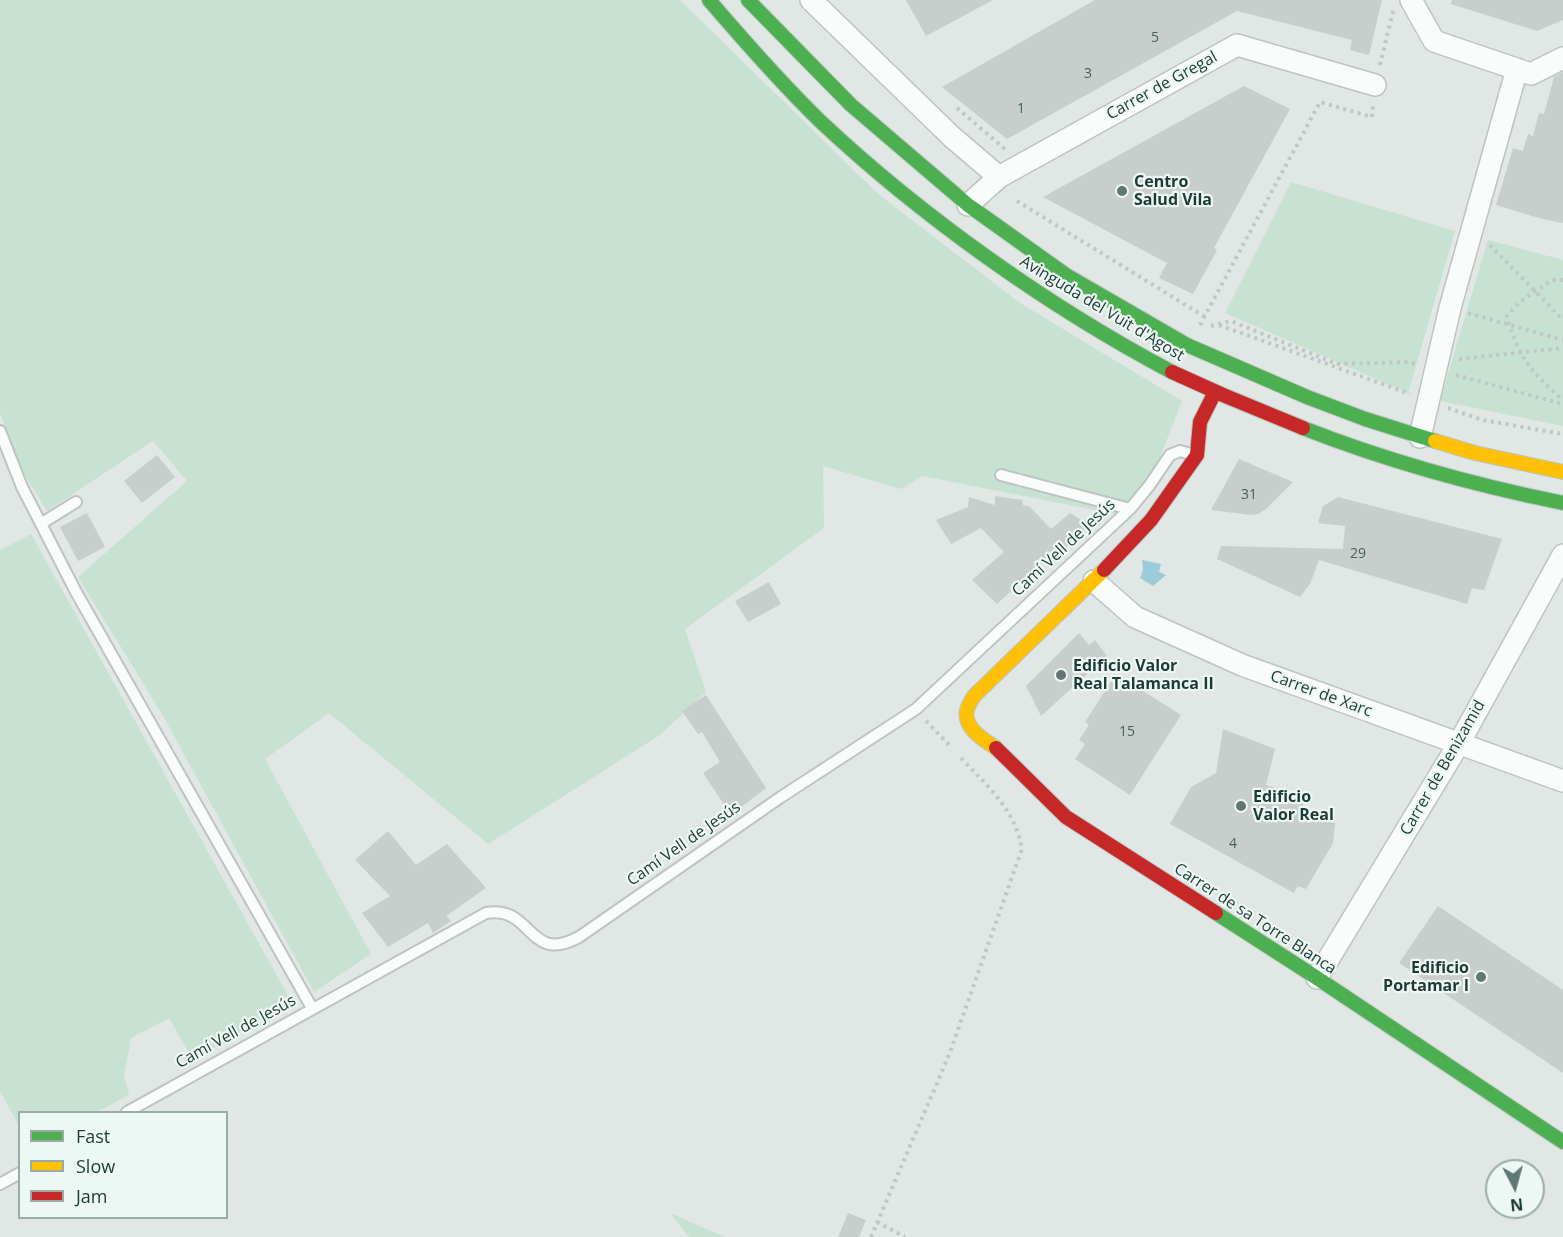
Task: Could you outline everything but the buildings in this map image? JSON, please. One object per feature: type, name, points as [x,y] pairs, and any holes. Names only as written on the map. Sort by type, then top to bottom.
[{"type":"street","name":"Avinguda del Vuit d'Agost","points":[[709,0],[749,47],[836,135],[951,232],[1086,322],[1172,372],[1307,430],[1423,470],[1563,503]]},
{"type":"street","name":"Avinguda del Vuit d'Agost","points":[[748,0],[851,105],[968,205],[1066,274],[1187,345],[1307,397],[1420,437],[1475,453],[1563,472]]},
{"type":"street","points":[[811,0],[952,137],[999,177]]},
{"type":"street","points":[[1411,0],[1434,41],[1531,74],[1563,58]]},
{"type":"street","name":"Carrer de Gregal","points":[[968,205],[999,177],[1237,45],[1375,85]]},
{"type":"street","points":[[1420,437],[1449,308],[1517,69]]},
{"type":"street","points":[[1094,581],[1151,520],[1197,455],[1200,422],[1215,392]]},
{"type":"street","name":"Carrer de Benizamid","points":[[1317,978],[1458,745],[1563,555]]},
{"type":"street","name":"Carrer de sa Torre Blanca","points":[[1094,581],[974,696],[967,710],[968,722],[976,735],[1000,752],[1066,817],[1317,978],[1563,1142]]},
{"type":"street","name":"Carrer de Xarc","points":[[1094,581],[1135,617],[1242,665],[1458,745],[1563,781]]},
{"type":"lane","points":[[0,431],[22,487],[76,592],[312,1008]]},
{"type":"lane","name":"Camí Vell de Jesús","points":[[131,1111],[486,913],[499,911],[508,913],[538,939],[546,943],[556,946],[568,943],[781,797],[916,709],[1130,509],[1170,455],[1180,451],[1197,455]]},
{"type":"lane","points":[[1001,475],[1130,509]]},
{"type":"lane","points":[[42,523],[76,502]]},
{"type":"lane","points":[[0,1184],[18,1174]]},
{"type":"path","points":[[1395,0],[1375,85],[1371,117],[1320,102],[1197,328],[1231,321],[1337,364],[1409,362],[1436,365],[1563,404]]},
{"type":"path","points":[[1017,201],[1205,317]]},
{"type":"path","points":[[1471,226],[1563,320]]},
{"type":"path","points":[[1563,280],[1552,280],[1520,302],[1507,316],[1524,360],[1563,400]]},
{"type":"path","points":[[1449,308],[1563,340]]},
{"type":"path","points":[[1219,325],[1482,420],[1563,434]]},
{"type":"path","points":[[1436,365],[1563,348]]},
{"type":"path","points":[[871,1237],[949,1055],[1022,849],[1019,832],[1003,802],[916,709]]},
{"type":"path","points":[[877,1222],[905,1237]]},
{"type":"green space","points":[[0,0],[680,0],[878,194],[1020,303],[1182,401],[1153,475],[1115,514],[922,476],[901,489],[823,466],[824,528],[685,629],[706,692],[660,735],[488,844],[329,713],[265,759],[371,954],[314,992],[162,714],[78,577],[187,481],[153,441],[47,511],[23,472],[0,413]]},
{"type":"green space","points":[[1291,182],[1455,231],[1408,393],[1225,313]]},
{"type":"green space","points":[[1488,240],[1563,260],[1563,426],[1440,401]]},
{"type":"green space","points":[[31,534],[291,1001],[193,1060],[169,1018],[131,1038],[124,1077],[129,1095],[99,1111],[18,1111],[18,1124],[0,1091],[0,550]]},
{"type":"green space","points":[[670,1213],[725,1237],[689,1237]]},
{"type":"water","points":[[1142,560],[1161,564],[1159,572],[1166,575],[1153,586],[1140,578],[1143,570]]},
{"type":"traffic: fast","points":[[709,0],[806,107],[900,191],[943,225],[1033,289],[1079,319],[1172,372]]},
{"type":"traffic: fast","points":[[748,0],[851,105],[968,205],[1066,275],[1187,345],[1307,397],[1365,419],[1435,441]]},
{"type":"traffic: fast","points":[[1303,428],[1431,471],[1563,503]]},
{"type":"traffic: fast","points":[[1216,913],[1563,1142]]},
{"type":"traffic: slow","points":[[1435,441],[1475,453],[1563,472]]},
{"type":"traffic: slow","points":[[996,748],[971,728],[967,716],[969,704],[974,696],[1104,570]]},
{"type":"traffic: jam","points":[[1172,372],[1303,428]]},
{"type":"traffic: jam","points":[[1104,570],[1151,520],[1197,455],[1200,422],[1215,392]]},
{"type":"traffic: jam","points":[[996,748],[1066,817],[1216,913]]},
{"type":"place","name":"Centro Salud Vila","points":[[1122,191]]},
{"type":"place","name":"Edificio Valor Real Talamanca II","points":[[1061,675]]},
{"type":"place","name":"Edificio Valor Real","points":[[1241,806]]},
{"type":"place","name":"Edificio Portamar I","points":[[1481,977]]}]
